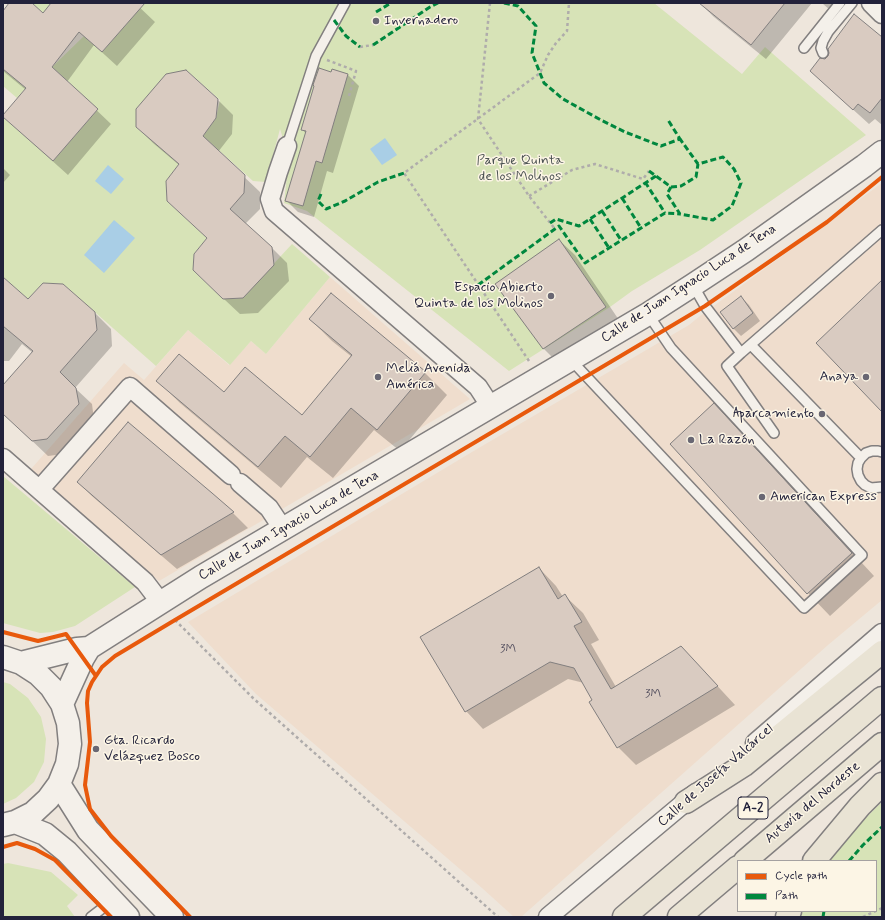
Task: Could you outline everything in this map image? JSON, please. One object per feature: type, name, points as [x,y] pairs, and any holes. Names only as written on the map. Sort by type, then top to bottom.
[{"type":"highway","points":[[686,802],[744,765],[882,652]]},
{"type":"highway","name":"A-2","points":[[624,917],[882,698]]},
{"type":"highway","name":"Autovía del Nordeste","points":[[746,860],[882,744]]},
{"type":"highway","points":[[815,860],[860,806],[882,784]]},
{"type":"highway","points":[[679,917],[737,868]]},
{"type":"street","points":[[871,3],[882,14]]},
{"type":"street","points":[[287,146],[270,199],[274,211],[478,387],[491,407]]},
{"type":"street","name":"Calle de Juan Ignacio Luca de Tena","points":[[62,704],[89,648],[201,577],[571,360],[693,286],[746,250],[882,152]]},
{"type":"street","points":[[40,489],[130,387],[269,508],[283,529]]},
{"type":"street","points":[[3,458],[146,582],[161,603]]},
{"type":"street","name":"Calle de Josefa Valcárcel","points":[[548,917],[686,802],[882,633]]},
{"type":"street","name":"Calle de Juan Ignacio Luca de Tena","points":[[12,660],[77,648],[89,648]]},
{"type":"street","points":[[9,824],[33,813],[48,800],[60,784],[67,764],[70,744],[68,723],[62,704],[51,687],[38,674],[12,660]]},
{"type":"street","points":[[60,784],[88,830],[172,917]]},
{"type":"street","points":[[9,824],[45,834],[67,852],[128,917]]},
{"type":"lane","points":[[287,146],[316,56],[344,3]]},
{"type":"lane","points":[[804,48],[840,3]]},
{"type":"lane","points":[[823,53],[821,48],[828,32],[852,3]]},
{"type":"lane","points":[[774,433],[727,366],[882,230]]},
{"type":"lane","points":[[693,286],[705,306],[741,353]]},
{"type":"lane","points":[[571,360],[804,608],[862,555],[672,348],[648,314]]},
{"type":"lane","points":[[751,345],[861,458]]},
{"type":"lane","points":[[882,452],[872,451],[866,453],[858,463],[857,469],[858,475],[865,485],[871,488],[882,487]]},
{"type":"lane","points":[[91,917],[112,901]]},
{"type":"path","points":[[490,3],[478,119],[529,196],[555,230]]},
{"type":"path","points":[[529,361],[404,173],[540,73],[548,55],[567,31],[569,3]]},
{"type":"path","points":[[360,47],[373,45]]},
{"type":"path","points":[[316,56],[356,71],[348,96]]},
{"type":"path","points":[[529,196],[572,170],[595,164],[643,179],[648,171]]},
{"type":"path","points":[[168,624],[182,616]]},
{"type":"path","points":[[175,620],[254,698],[498,917]]},
{"type":"path","points":[[863,917],[874,912]]},
{"type":"shaded area","points":[[882,183],[882,600],[828,645],[521,917],[514,917],[256,694],[188,622],[477,449],[689,325]]},
{"type":"shaded area","points":[[330,277],[470,399],[159,581],[31,469],[124,363],[144,380],[188,330],[229,365],[251,341],[266,354]]},
{"type":"green space","points":[[32,3],[51,3],[79,32],[73,40]]},
{"type":"green space","name":"Parque Quinta de los Molinos","points":[[137,3],[654,3],[742,74],[765,47],[866,135],[700,250],[632,291],[610,307],[509,371],[307,211],[284,203],[289,157],[280,129],[266,182],[253,181],[203,136],[216,118],[220,100],[186,70],[136,109],[136,127],[179,164],[166,181],[167,201],[207,238],[194,254],[193,270],[223,299],[242,298],[292,244],[330,277],[266,354],[251,341],[230,365],[188,330],[156,366],[63,284],[43,283],[28,299],[3,277],[3,117],[53,161],[98,109],[52,67],[84,36],[102,52],[141,7]]},
{"type":"green space","points":[[3,69],[26,88],[17,98],[3,86]]},
{"type":"green space","points":[[3,476],[135,587],[75,626],[53,632],[40,633],[3,623]]},
{"type":"green space","points":[[3,682],[10,684],[28,698],[41,717],[46,739],[44,762],[34,782],[16,798],[3,804]]},
{"type":"green space","points":[[882,802],[882,917],[799,917],[802,912],[877,912],[877,860],[831,860],[840,843]]},
{"type":"green space","points":[[8,863],[51,872],[78,895],[67,906],[75,917],[3,917],[3,864]]},
{"type":"water","points":[[385,138],[397,155],[382,165],[370,149]]},
{"type":"water","points":[[108,165],[124,179],[111,194],[95,181]]},
{"type":"water","points":[[114,220],[135,238],[104,273],[84,255]]},
{"type":"building","points":[[9,3],[32,3],[43,13],[51,3],[145,3],[102,52],[79,32],[52,67],[98,109],[53,161],[3,117],[3,115],[26,88],[3,69],[3,11]]},
{"type":"building","points":[[699,3],[785,3],[751,45]]},
{"type":"building","points":[[854,14],[882,37],[882,98],[870,113],[858,104],[853,110],[810,71],[820,58],[825,59],[828,56],[828,49]]},
{"type":"building","points":[[319,68],[331,72],[332,69],[348,74],[322,163],[316,161],[303,206],[285,201],[306,131],[301,130]]},
{"type":"building","points":[[186,70],[218,99],[216,118],[203,136],[245,175],[244,193],[230,209],[272,247],[274,265],[243,298],[223,299],[193,270],[194,254],[207,238],[167,201],[166,181],[179,164],[136,127],[136,109],[166,74]]},
{"type":"building","name":"Espacio Abierto Quinta de los Molinos","points":[[559,239],[606,307],[543,349],[495,284]]},
{"type":"building","points":[[3,277],[28,299],[43,283],[63,284],[95,312],[97,330],[60,372],[76,388],[79,404],[47,439],[32,441],[3,414],[3,385],[33,351],[3,326]]},
{"type":"building","name":"Anaya","points":[[882,280],[882,412],[816,343]]},
{"type":"building","name":"Meliá Avenida América","points":[[331,293],[426,372],[377,430],[351,408],[310,457],[285,436],[258,467],[156,381],[179,354],[224,392],[245,367],[302,415],[352,355],[309,319]]},
{"type":"building","points":[[741,296],[753,313],[733,329],[720,312]]},
{"type":"building","name":"American Express","points":[[714,403],[852,553],[807,594],[670,444]]},
{"type":"building","points":[[128,422],[234,512],[161,555],[77,482]]},
{"type":"building","points":[[539,567],[558,599],[565,594],[582,622],[574,626],[611,689],[681,646],[718,686],[617,748],[589,702],[592,700],[574,668],[550,662],[465,712],[420,637]]},
{"type":"marked path","points":[[376,12],[391,3]]},
{"type":"marked path","points":[[373,45],[438,3]]},
{"type":"marked path","points":[[504,3],[518,6],[536,26],[532,53],[544,83],[563,99],[625,132],[661,146],[680,139],[668,120]]},
{"type":"marked path","points":[[334,20],[346,36],[360,47]]},
{"type":"marked path","points":[[649,171],[671,187],[667,194],[680,214],[713,220],[732,206],[741,183],[734,169],[723,157],[698,164],[680,139]]},
{"type":"marked path","points":[[671,187],[681,186],[696,177],[698,164]]},
{"type":"marked path","points":[[321,194],[318,201],[326,209],[345,201],[378,182],[404,173]]},
{"type":"marked path","points":[[550,223],[556,219],[579,226],[656,176]]},
{"type":"marked path","points":[[645,182],[665,213]]},
{"type":"marked path","points":[[622,198],[641,228]]},
{"type":"marked path","points":[[602,211],[621,240]]},
{"type":"marked path","points":[[478,285],[559,226],[585,263],[665,213],[680,214]]},
{"type":"marked path","points":[[590,219],[609,248]]},
{"type":"marked path","points":[[850,860],[882,827]]},
{"type":"marked path","points":[[823,917],[824,912]]},
{"type":"cycle path","points":[[190,917],[111,836],[90,809],[85,785],[90,742],[87,703],[88,691],[102,667],[115,656],[175,620],[705,306],[827,222],[882,177]]},
{"type":"cycle path","points":[[3,632],[38,641],[66,634],[96,676]]},
{"type":"cycle path","points":[[3,847],[17,843],[35,849],[55,860],[111,917]]},
{"type":"place","name":"Invernadero","points":[[376,21]]},
{"type":"place","name":"Espacio Abierto Quinta de los Molinos","points":[[551,296]]},
{"type":"place","name":"Meliá Avenida América","points":[[378,377]]},
{"type":"place","name":"Anaya","points":[[866,377]]},
{"type":"place","name":"Aparcamiento","points":[[822,414]]},
{"type":"place","name":"La Razón","points":[[691,440]]},
{"type":"place","name":"American Express","points":[[762,497]]},
{"type":"place","name":"Gta. Ricardo Velázquez Bosco","points":[[96,749]]}]
